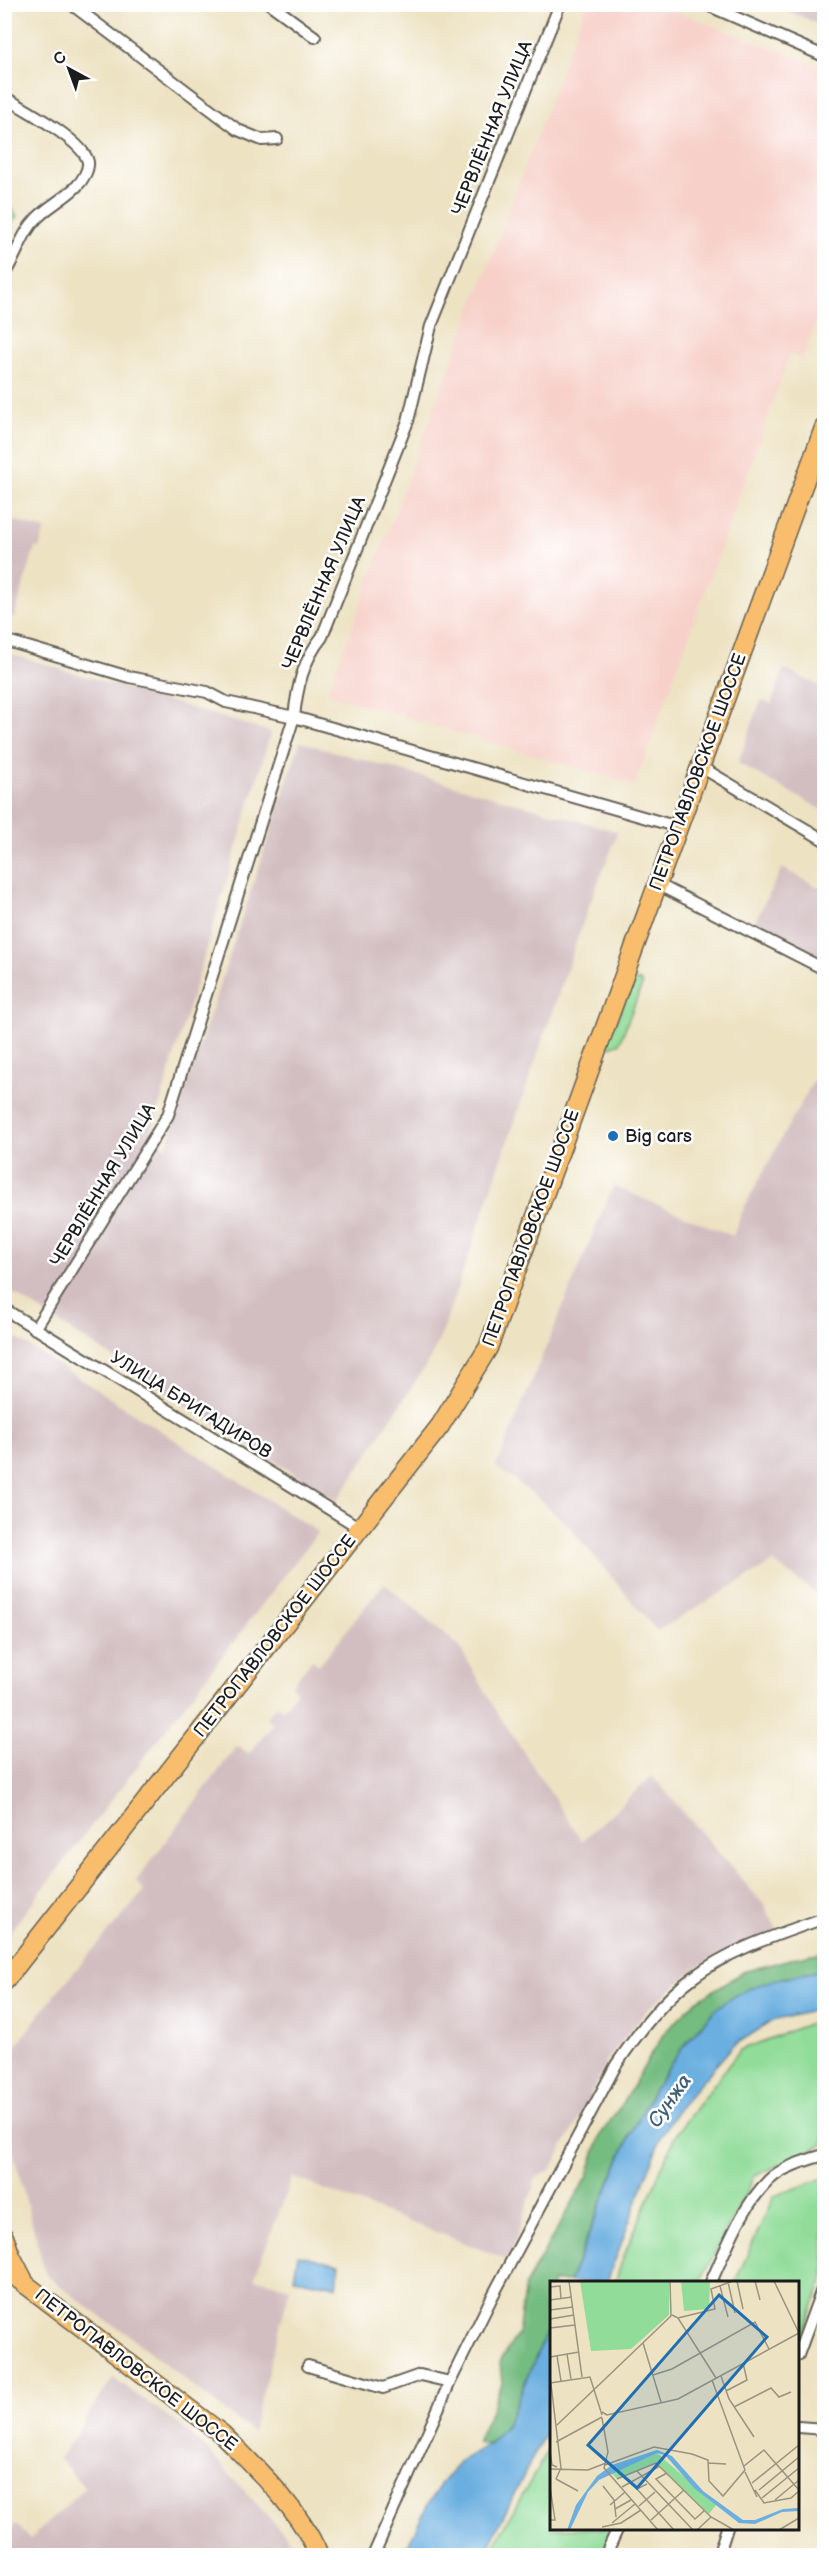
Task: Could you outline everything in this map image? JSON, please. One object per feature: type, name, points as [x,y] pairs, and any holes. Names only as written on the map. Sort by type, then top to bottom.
[{"type":"main road","name":"ПЕТРОПАВЛОВСКОЕ ШОССЕ","points":[[4,1982],[440,1426],[488,1348],[678,827],[818,463],[825,428]]},
{"type":"main road","name":"ПЕТРОПАВЛОВСКОЕ ШОССЕ","points":[[4,2237],[11,2256],[27,2285],[222,2434],[282,2500],[313,2541],[319,2556]]},
{"type":"main road","points":[[4,2268],[27,2285]]},
{"type":"street","points":[[71,4],[238,130],[262,140],[277,139]]},
{"type":"street","points":[[270,4],[315,37]]},
{"type":"street","name":"ЧЕРВЛЁННАЯ УЛИЦА","points":[[35,1329],[168,1114],[294,717],[296,693],[310,651],[322,637],[408,421],[431,326],[560,4]]},
{"type":"street","points":[[705,4],[825,56]]},
{"type":"street","points":[[4,97],[78,146],[88,160],[87,171],[78,186],[35,219],[21,240],[4,274]]},
{"type":"street","points":[[4,640],[129,677],[207,692],[226,702],[294,717],[678,827]]},
{"type":"street","points":[[701,767],[825,840]]},
{"type":"street","points":[[657,884],[825,969]]},
{"type":"street","name":"УЛИЦА БРИГАДИРОВ","points":[[4,1309],[360,1528]]},
{"type":"street","points":[[373,2556],[450,2382],[491,2299],[603,2089],[634,2039],[657,2012],[694,1976],[740,1951],[825,1918]]},
{"type":"street","points":[[712,2281],[744,2212],[770,2179],[804,2160],[825,2155]]},
{"type":"street","points":[[799,2352],[825,2284]]},
{"type":"street","points":[[308,2366],[383,2388],[420,2375],[450,2382]]},
{"type":"street","points":[[799,2427],[825,2429]]},
{"type":"street","points":[[605,2556],[618,2530]]},
{"type":"street","points":[[718,2556],[727,2530]]},
{"type":"shaded area","points":[[586,5],[658,5],[824,68],[824,300],[803,358],[790,354],[635,785],[327,694]]},
{"type":"shaded area","points":[[774,5],[824,5],[824,26]]},
{"type":"shaded area","points":[[5,518],[45,530],[39,548],[35,547],[14,618],[5,615]]},
{"type":"shaded area","points":[[4,652],[271,732],[152,1130],[166,1148],[300,742],[618,832],[588,908],[441,1335],[430,1359],[337,1501],[5,1288]]},
{"type":"shaded area","points":[[784,669],[824,688],[824,746],[821,754],[824,756],[824,811],[738,763],[761,700],[771,704]]},
{"type":"shaded area","points":[[782,868],[824,890],[824,960],[753,925]]},
{"type":"shaded area","points":[[824,1062],[824,1599],[773,1562],[657,1631],[567,1524],[537,1497],[496,1467],[613,1186],[733,1236],[742,1212]]},
{"type":"shaded area","points":[[5,1331],[318,1532],[4,1938]]},
{"type":"shaded area","points":[[384,1583],[459,1646],[497,1712],[582,1841],[652,1776],[765,1906],[777,1930],[697,1967],[647,2010],[607,2060],[586,2106],[551,2169],[536,2178],[509,2260],[292,2177],[254,2278],[290,2288],[252,2432],[123,2331],[46,2275],[5,2123],[4,2062],[55,1994],[144,1891],[136,1881],[237,1746],[249,1754],[273,1724],[266,1718],[276,1705],[283,1710],[297,1691],[291,1686],[312,1660],[319,1665]]},
{"type":"shaded area","points":[[113,2378],[184,2428],[210,2453],[303,2555],[5,2555],[5,2534],[16,2524],[30,2539],[85,2488],[59,2459]]},
{"type":"green space","points":[[5,200],[17,216],[5,233]]},
{"type":"green space","points":[[640,981],[642,985],[619,1044],[605,1048],[632,984]]},
{"type":"green space","points":[[824,1952],[824,1970],[760,1984],[736,1995],[710,2015],[674,2059],[638,2119],[569,2281],[550,2281],[550,2324],[507,2424],[490,2443],[477,2442],[502,2384],[500,2361],[518,2334],[525,2285],[588,2175],[601,2134],[622,2104],[664,2033],[696,2001],[743,1972]]},
{"type":"green space","points":[[824,2018],[824,2144],[755,2176],[701,2281],[615,2281],[676,2134],[740,2050]]},
{"type":"green space","points":[[824,2178],[824,2278],[799,2345],[799,2281],[735,2281],[774,2196]]},
{"type":"green space","points":[[550,2447],[550,2530],[616,2530],[604,2555],[488,2556]]},
{"type":"water","name":"Сунжа","points":[[824,1970],[824,2008],[772,2021],[733,2046],[681,2105],[661,2136],[607,2281],[569,2281],[637,2122],[672,2063],[693,2035],[725,2002],[748,1989],[799,1974]]},
{"type":"water","points":[[298,2255],[340,2264],[336,2286],[294,2278]]},
{"type":"water","points":[[550,2324],[550,2423],[484,2555],[403,2555],[428,2504],[443,2480],[462,2460],[490,2443],[507,2424]]},
{"type":"place","name":"Big cars","points":[[613,1136]]}]
